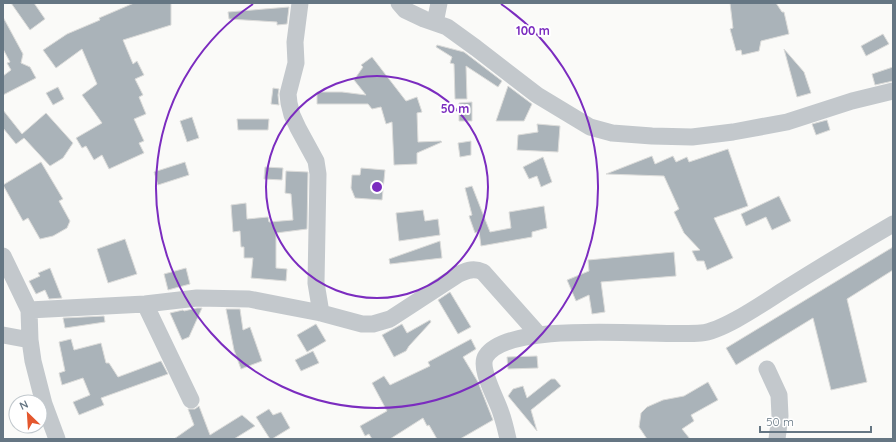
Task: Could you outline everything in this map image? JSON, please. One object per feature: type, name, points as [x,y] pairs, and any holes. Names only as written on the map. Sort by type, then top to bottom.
[{"type":"street","points":[[300,3],[295,42],[296,63],[288,94],[292,115],[316,161],[318,174],[316,284],[320,313]]},
{"type":"street","points":[[399,3],[405,10],[448,27],[537,96],[590,127],[612,133],[652,136],[692,136],[733,132],[787,122],[852,101],[893,91]]},
{"type":"street","points":[[435,23],[439,3]]},
{"type":"street","points":[[508,439],[501,412],[483,363],[485,356],[496,345],[524,337],[575,332],[703,333],[716,329],[740,317],[893,224]]},
{"type":"street","points":[[3,256],[29,310],[30,340],[33,361],[44,404],[57,439]]},
{"type":"street","points":[[29,310],[145,304],[197,298],[249,299],[320,313],[362,324],[373,324],[390,318],[459,274],[467,270],[476,269],[483,272],[539,335]]},
{"type":"street","points":[[145,304],[191,400]]},
{"type":"street","points":[[3,336],[30,340]]},
{"type":"street","points":[[767,369],[779,395],[780,416],[777,439]]},
{"type":"building","points":[[11,3],[34,3],[45,19],[30,30]]},
{"type":"building","points":[[134,3],[171,3],[171,25],[123,40],[133,64],[137,61],[144,75],[135,79],[143,95],[139,97],[146,114],[134,119],[144,141],[139,143],[144,153],[109,169],[102,155],[94,160],[86,146],[82,148],[76,138],[102,123],[82,95],[97,84],[82,49],[56,68],[43,50],[67,34]]},
{"type":"building","points":[[730,3],[776,3],[782,12],[784,12],[789,34],[761,41],[759,51],[742,55],[741,50],[736,51],[730,29],[733,28]]},
{"type":"building","points":[[289,7],[287,24],[277,25],[277,22],[229,19],[228,12]]},
{"type":"building","points":[[3,17],[23,54],[21,63],[30,67],[36,78],[3,95],[3,76],[11,70],[7,63],[10,62],[3,49]]},
{"type":"building","points":[[883,34],[889,44],[866,56],[861,46]]},
{"type":"building","points":[[437,45],[464,52],[502,81],[498,87],[466,66],[467,99],[455,99],[454,64],[450,63],[452,57],[436,47]]},
{"type":"building","points":[[784,49],[804,72],[811,93],[797,97]]},
{"type":"building","points":[[372,57],[406,101],[417,97],[422,112],[417,113],[418,142],[442,142],[417,153],[417,164],[394,165],[392,122],[386,124],[381,107],[372,109],[368,104],[317,104],[317,92],[342,92],[366,95],[354,80],[363,67],[361,65]]},
{"type":"building","points":[[893,67],[893,81],[875,85],[872,74]]},
{"type":"building","points":[[508,86],[532,104],[524,121],[496,121]]},
{"type":"building","points":[[58,87],[64,99],[53,105],[46,93]]},
{"type":"building","points":[[273,88],[279,89],[279,105],[271,104]]},
{"type":"building","points":[[472,102],[472,121],[459,121],[459,103]]},
{"type":"building","points":[[3,110],[22,134],[46,113],[73,143],[63,158],[50,166],[24,138],[16,144],[3,128]]},
{"type":"building","points":[[192,117],[199,138],[187,142],[180,121]]},
{"type":"building","points":[[237,119],[269,119],[268,130],[238,130]]},
{"type":"building","points":[[827,120],[830,130],[816,135],[812,124]]},
{"type":"building","points":[[537,124],[560,126],[558,152],[517,150],[518,135],[538,132]]},
{"type":"building","points":[[471,141],[471,155],[460,157],[458,143]]},
{"type":"building","points":[[728,149],[748,206],[714,218],[733,258],[707,270],[704,261],[697,261],[692,251],[700,250],[684,233],[674,212],[679,209],[664,176],[606,174],[652,156],[655,164],[673,156],[676,162],[687,157],[689,162]]},
{"type":"building","points":[[543,157],[552,182],[541,187],[537,176],[529,179],[523,167]]},
{"type":"building","points":[[41,162],[63,199],[59,201],[70,221],[67,228],[53,236],[40,239],[28,218],[23,221],[3,185]]},
{"type":"building","points":[[185,162],[189,175],[158,185],[154,172]]},
{"type":"building","points":[[265,167],[283,168],[282,180],[264,179]]},
{"type":"building","points":[[361,168],[385,170],[382,200],[355,198],[351,188],[352,175],[360,175]]},
{"type":"building","points":[[286,171],[308,172],[307,229],[276,233],[276,268],[287,269],[286,281],[251,278],[253,258],[244,258],[244,247],[241,247],[240,231],[233,232],[231,205],[246,203],[247,219],[268,217],[269,222],[293,220],[291,194],[285,193]]},
{"type":"building","points":[[472,186],[490,232],[511,228],[509,212],[544,206],[547,228],[532,232],[532,237],[481,246],[479,231],[475,233],[469,216],[472,215],[465,188]]},
{"type":"building","points":[[779,196],[791,221],[772,230],[766,217],[746,226],[741,214]]},
{"type":"building","points":[[423,210],[425,221],[438,219],[440,235],[399,241],[396,213]]},
{"type":"building","points":[[125,239],[137,274],[108,283],[97,249]]},
{"type":"building","points":[[440,241],[442,258],[390,264],[389,259]]},
{"type":"building","points":[[893,247],[893,270],[847,299],[867,382],[831,390],[813,318],[736,365],[726,348]]},
{"type":"building","points":[[674,252],[676,276],[601,282],[605,312],[592,314],[589,295],[576,301],[567,280],[589,271],[588,260]]},
{"type":"building","points":[[50,268],[62,298],[49,299],[45,290],[36,294],[29,281],[40,276],[38,273]]},
{"type":"building","points":[[186,268],[190,284],[168,290],[164,274]]},
{"type":"building","points":[[450,292],[471,327],[458,334],[438,300]]},
{"type":"building","points":[[202,308],[189,337],[182,340],[170,313]]},
{"type":"building","points":[[226,309],[240,309],[243,330],[250,327],[262,361],[241,369],[234,350]]},
{"type":"building","points":[[104,316],[105,322],[65,328],[63,318]]},
{"type":"building","points":[[430,320],[431,322],[406,351],[394,357],[382,335],[402,324],[407,333]]},
{"type":"building","points":[[316,324],[326,341],[307,352],[297,335]]},
{"type":"building","points":[[71,339],[74,350],[101,343],[106,363],[109,363],[118,377],[161,361],[168,374],[101,398],[104,405],[79,415],[73,402],[90,395],[83,378],[62,385],[59,373],[65,371],[59,342]]},
{"type":"building","points":[[471,339],[476,349],[463,357],[478,382],[493,420],[460,439],[437,439],[423,418],[390,439],[372,439],[369,434],[365,436],[360,426],[387,411],[372,383],[384,376],[390,385],[430,366],[428,362]]},
{"type":"building","points":[[313,351],[319,363],[301,371],[295,360]]},
{"type":"building","points":[[537,356],[538,368],[508,369],[507,357]]},
{"type":"building","points":[[551,379],[555,379],[561,386],[531,410],[537,431],[508,396],[513,389],[523,386],[527,398]]},
{"type":"building","points":[[708,382],[718,400],[691,415],[694,421],[682,429],[690,439],[647,439],[639,427],[641,413],[647,407],[663,400],[684,396]]},
{"type":"building","points":[[199,406],[210,435],[242,415],[255,426],[234,439],[174,439],[194,425],[188,409],[195,409]]},
{"type":"building","points":[[269,409],[273,415],[281,412],[290,428],[272,439],[270,439],[256,417]]}]
